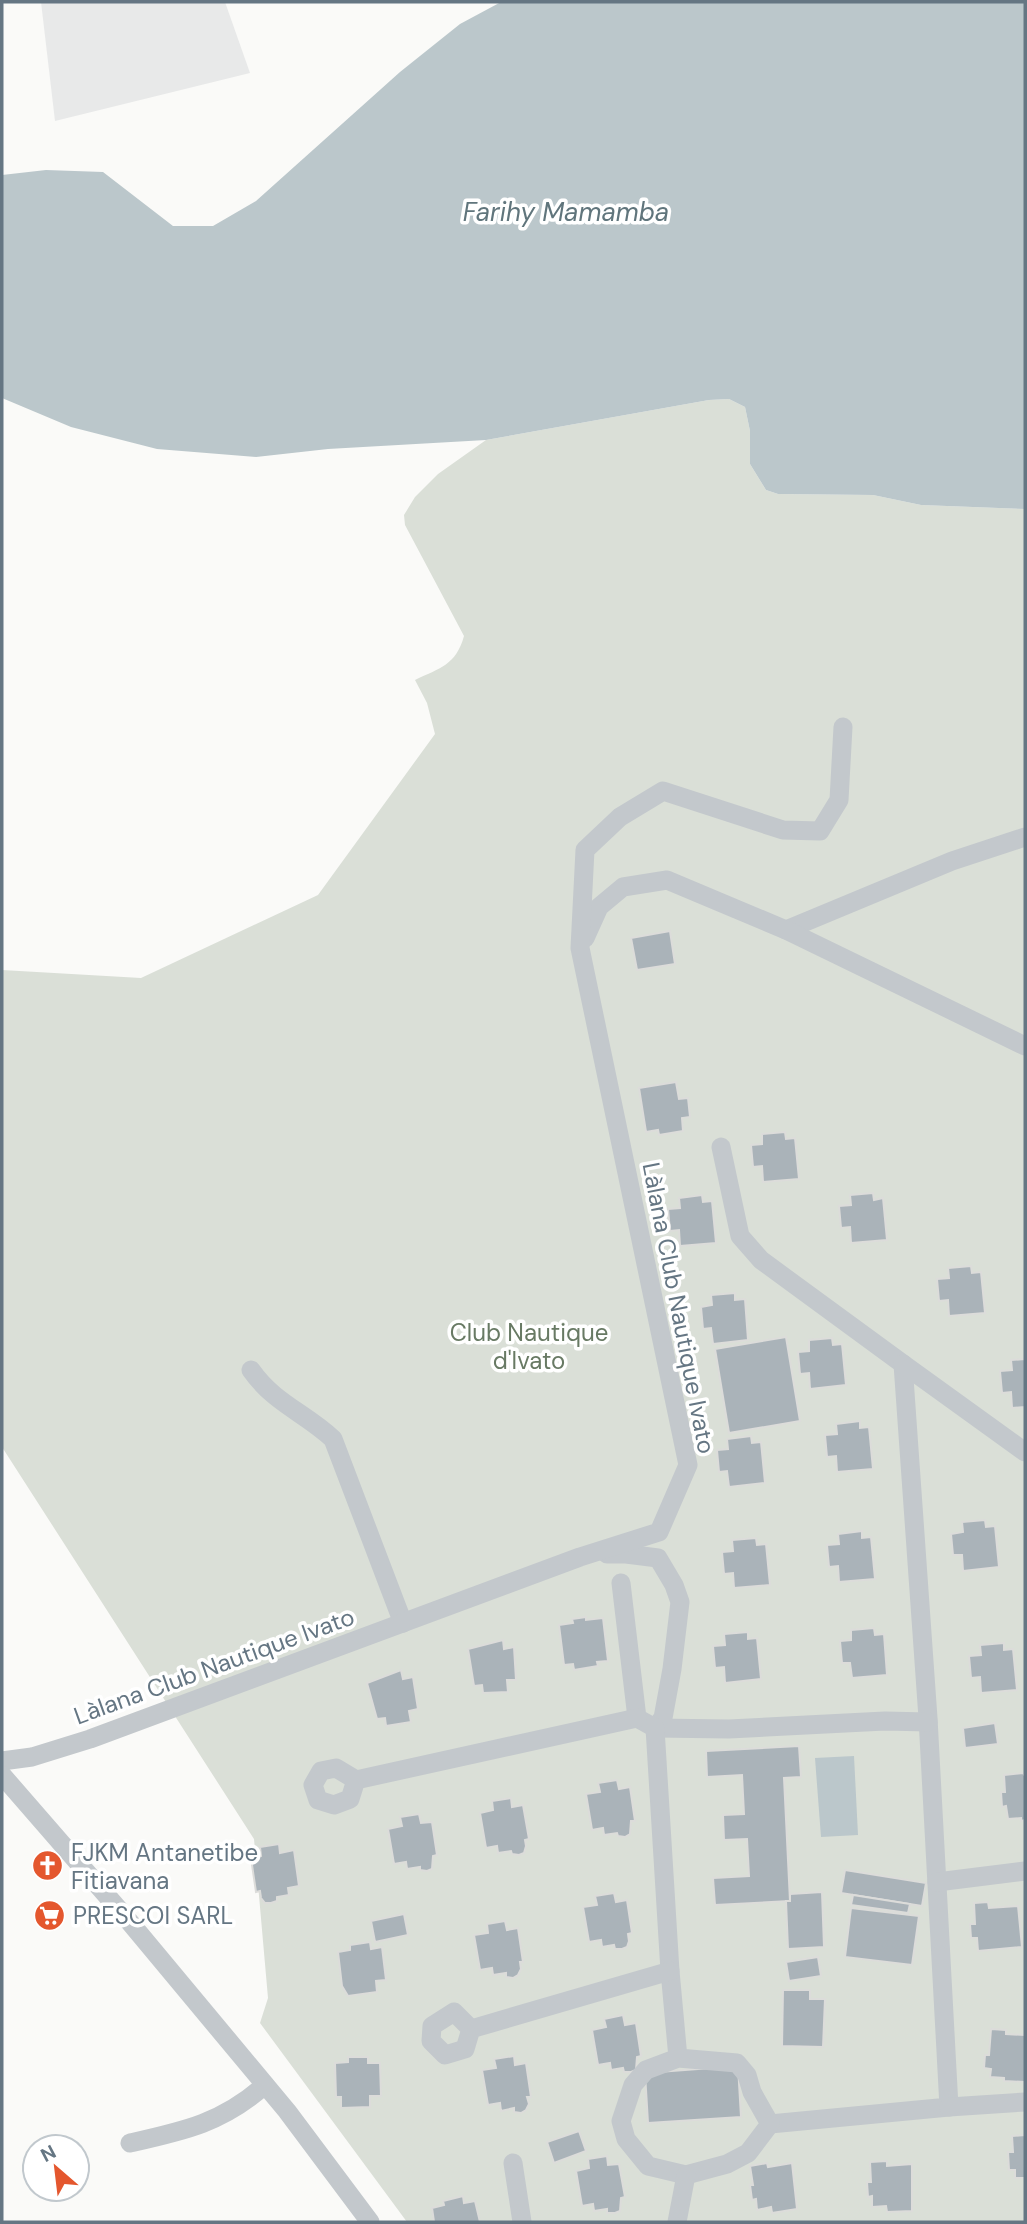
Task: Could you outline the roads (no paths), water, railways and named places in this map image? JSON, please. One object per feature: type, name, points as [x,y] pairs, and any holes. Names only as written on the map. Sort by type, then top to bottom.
[{"type":"street","name":"Làlana Club Nautique Ivato","points":[[2,1762],[32,1757],[90,1739],[588,1555],[659,1532],[688,1465],[580,948],[584,850],[620,817],[663,791],[783,830],[820,831],[839,800],[843,727]]},
{"type":"street","points":[[786,930],[953,862],[1025,837]]},
{"type":"street","points":[[580,948],[599,907],[623,887],[667,880],[786,930],[1025,1046]]},
{"type":"street","points":[[721,1147],[740,1236],[761,1260],[1025,1451]]},
{"type":"street","points":[[903,1364],[928,1723],[949,2107]]},
{"type":"street","points":[[251,1370],[264,1388],[333,1439],[403,1623]]},
{"type":"street","points":[[588,1555],[626,1554],[658,1558],[674,1585],[680,1602],[663,1718],[655,1728],[678,2058]]},
{"type":"street","points":[[621,1583],[637,1718]]},
{"type":"street","points":[[356,1780],[637,1718],[655,1728],[729,1730],[885,1721],[928,1723]]},
{"type":"street","points":[[2,1775],[128,1920],[265,2085],[370,2222]]},
{"type":"street","points":[[937,1882],[1025,1871]]},
{"type":"street","points":[[471,2029],[670,1971]]},
{"type":"street","points":[[770,2124],[752,2092],[747,2075],[737,2063],[678,2058],[646,2070],[633,2085],[621,2122],[626,2139],[648,2165],[686,2175],[727,2164],[748,2153],[770,2124],[1025,2102]]},
{"type":"street","points":[[130,2143],[182,2131],[214,2120],[243,2105],[265,2085]]},
{"type":"street","points":[[513,2163],[522,2222]]},
{"type":"street","points":[[677,2222],[686,2175]]},
{"type":"water","name":"Farihy Mamamba","points":[[501,2],[1025,2],[1025,509],[921,505],[873,495],[778,494],[766,490],[750,464],[750,431],[745,407],[729,399],[709,400],[486,440],[328,449],[256,457],[157,449],[71,427],[2,398],[2,175],[46,170],[103,172],[173,226],[213,226],[256,201],[400,72],[460,24]]},
{"type":"water","points":[[854,1756],[858,1835],[821,1837],[815,1758]]},
{"type":"place","name":"FJKM Antanetibe Fitiavana","points":[[48,1866]]},
{"type":"place","name":"PRESCOI SARL","points":[[50,1915]]},
{"type":"park label","name":"Club Nautique d'Ivato","points":[[529,1346]]}]
